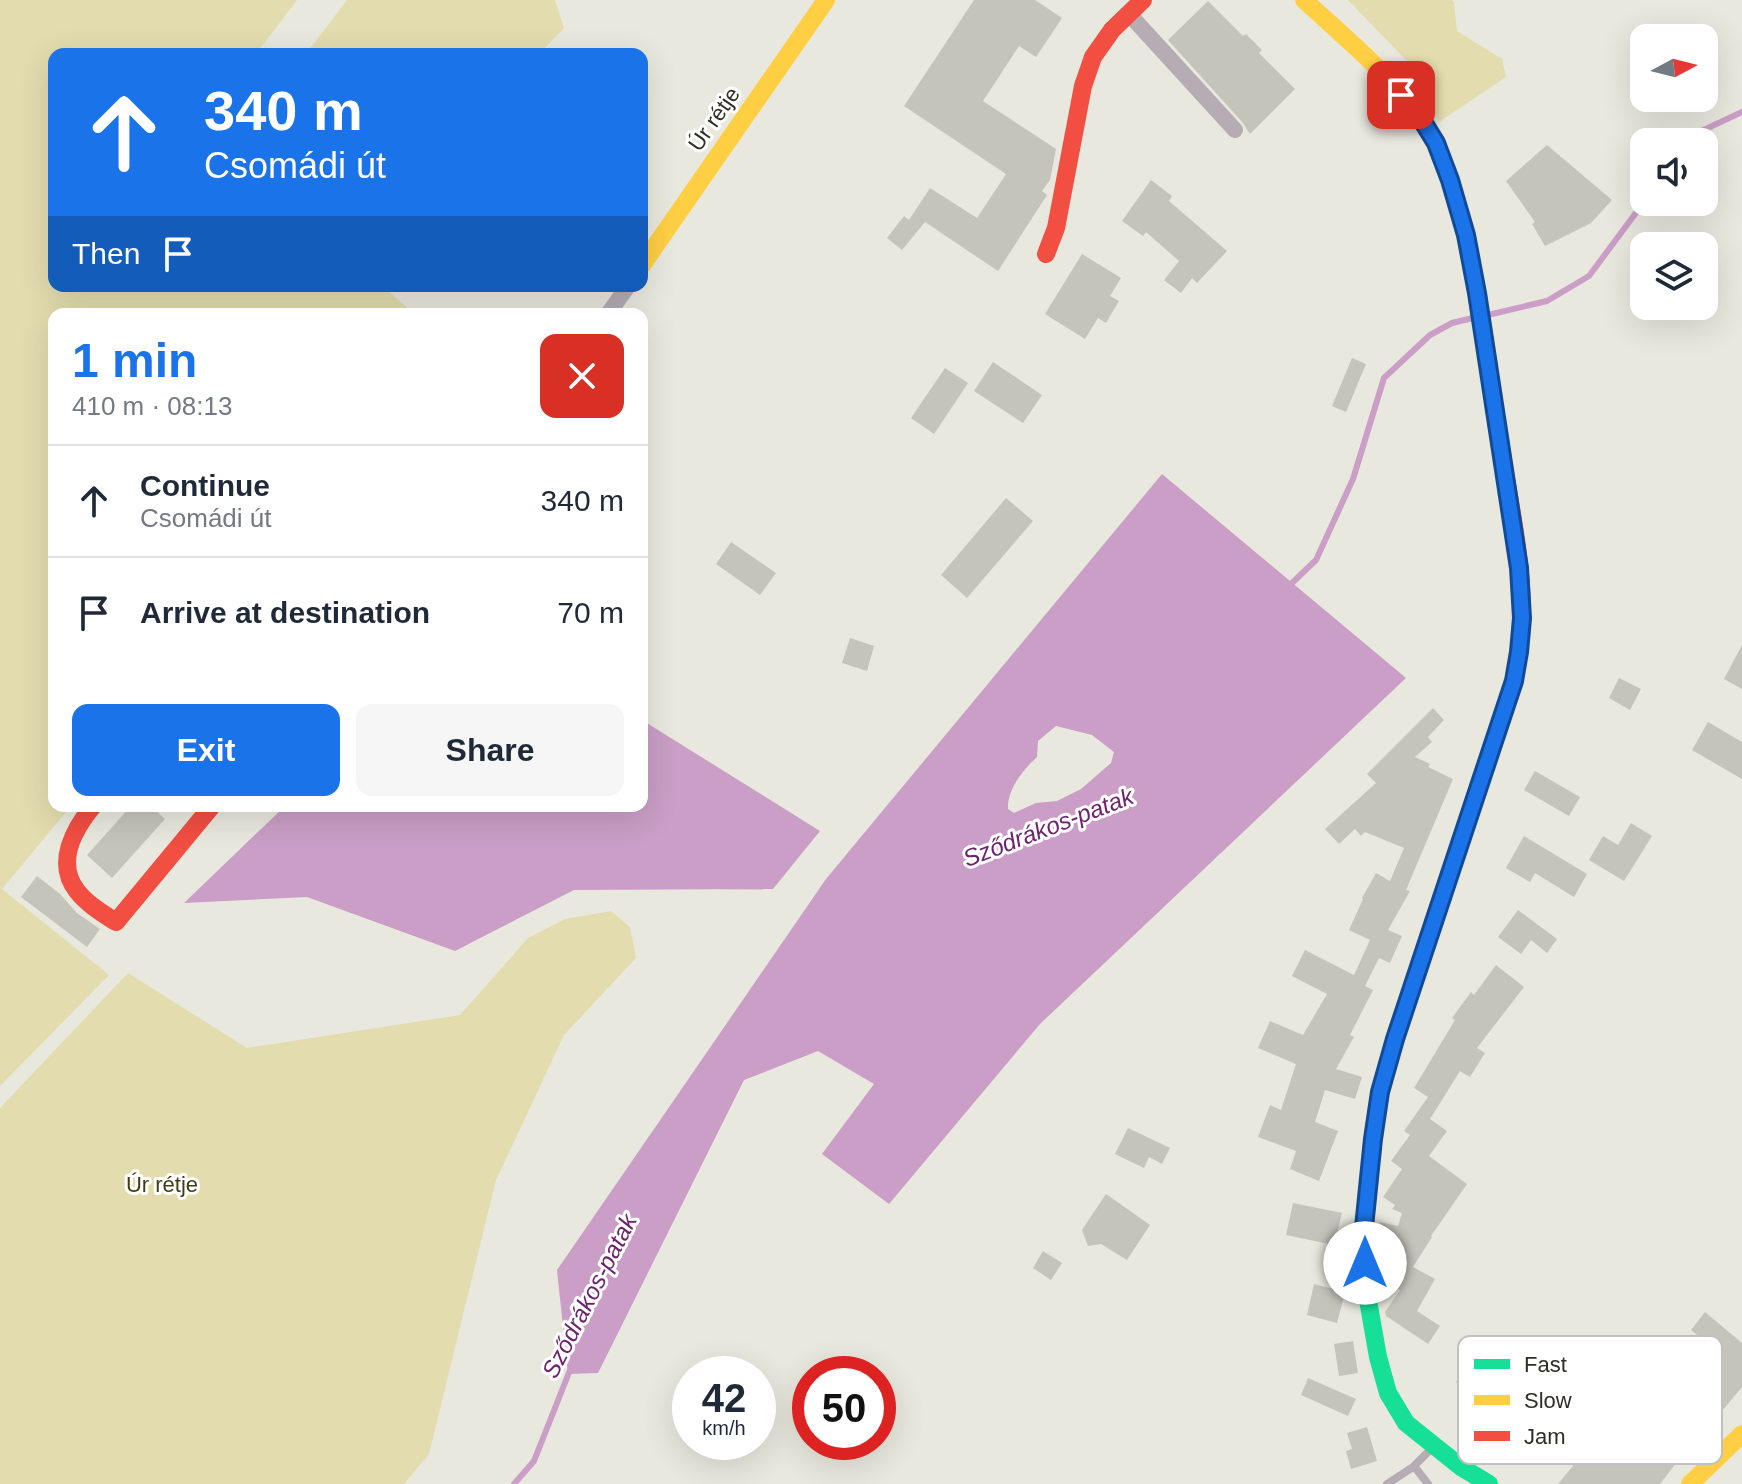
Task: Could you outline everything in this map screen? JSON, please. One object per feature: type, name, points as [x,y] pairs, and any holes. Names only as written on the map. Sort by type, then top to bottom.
[{"type":"main road","name":"Úr rétje","points":[[648,256],[826,0]]},
{"type":"main road","points":[[1046,254],[1056,228],[1083,86],[1093,57],[1112,30],[1143,0]]},
{"type":"main road","points":[[1304,0],[1383,73],[1420,117],[1436,143],[1466,235],[1519,568],[1522,618],[1514,681],[1380,1092],[1363,1237],[1366,1289],[1388,1393],[1406,1423],[1461,1467],[1489,1484]]},
{"type":"main road","points":[[88,812],[68,846],[66,863],[72,885],[87,901],[116,922],[207,812]]},
{"type":"main road","points":[[1722,1453],[1742,1434]]},
{"type":"main road","points":[[1454,1461],[1468,1484]]},
{"type":"main road","points":[[1690,1484],[1711,1464]]},
{"type":"street","points":[[1129,14],[1235,130]]},
{"type":"lane","points":[[1387,1484],[1414,1466],[1435,1445]]},
{"type":"lane","points":[[1414,1466],[1428,1484]]},
{"type":"green space","points":[[0,0],[297,0],[261,48],[48,48],[48,292],[389,292],[408,308],[48,308],[48,812],[66,812],[2,889],[109,975],[0,1086]]},
{"type":"green space","points":[[347,0],[555,0],[564,28],[545,48],[311,48]]},
{"type":"green space","points":[[1348,0],[1452,0],[1457,31],[1502,59],[1506,77],[1439,122],[1408,62]]},
{"type":"green space","name":"Úr rétje","points":[[611,911],[630,927],[636,958],[564,1035],[496,1180],[429,1454],[404,1484],[0,1484],[0,1108],[128,973],[247,1048],[460,1015],[528,938],[565,919]]},
{"type":"water","points":[[1162,474],[1406,678],[1040,1024],[889,1204],[822,1154],[874,1084],[818,1051],[744,1080],[598,1373],[568,1374],[557,1270],[826,879]],"holes":[[[1056,726],[1092,735],[1114,752],[1111,763],[1081,789],[1057,801],[1036,803],[1014,813],[1008,809],[1013,787],[1037,757],[1038,741]]]},
{"type":"water","points":[[648,724],[820,831],[773,889],[574,890],[455,951],[307,897],[184,903],[279,812],[648,812]]},
{"type":"building","points":[[974,0],[1035,0],[1062,18],[1036,57],[1019,46],[983,101],[1056,149],[1050,180],[1042,191],[1047,195],[998,271],[925,222],[902,250],[887,238],[904,216],[909,220],[930,188],[977,218],[1006,174],[904,106]]},
{"type":"building","points":[[1208,1],[1262,50],[1259,53],[1295,89],[1250,134],[1168,40]]},
{"type":"building","points":[[1547,145],[1612,200],[1591,223],[1545,246],[1532,224],[1535,222],[1506,181]]},
{"type":"building","points":[[1151,180],[1172,196],[1169,201],[1227,251],[1197,283],[1192,278],[1181,293],[1164,280],[1179,261],[1146,232],[1143,236],[1122,221]]},
{"type":"building","points":[[1082,254],[1121,278],[1110,296],[1119,301],[1106,323],[1098,318],[1085,339],[1045,314]]},
{"type":"building","points":[[1352,358],[1366,364],[1346,412],[1332,406]]},
{"type":"building","points":[[993,362],[1042,395],[1023,423],[974,391]]},
{"type":"building","points":[[945,368],[968,383],[934,434],[911,418]]},
{"type":"building","points":[[1006,498],[1033,521],[967,598],[941,575]]},
{"type":"building","points":[[731,542],[776,573],[760,595],[716,564]]},
{"type":"building","points":[[850,638],[874,646],[867,671],[842,663]]},
{"type":"building","points":[[1742,645],[1742,689],[1724,679]]},
{"type":"building","points":[[1619,678],[1641,689],[1630,710],[1609,698]]},
{"type":"building","points":[[1433,708],[1444,720],[1428,737],[1432,742],[1415,757],[1453,779],[1406,890],[1410,891],[1388,930],[1402,936],[1390,963],[1379,958],[1365,986],[1373,990],[1350,1035],[1354,1037],[1336,1069],[1362,1077],[1355,1099],[1325,1090],[1315,1122],[1338,1131],[1319,1181],[1290,1169],[1296,1151],[1258,1137],[1270,1105],[1281,1110],[1296,1064],[1258,1048],[1270,1021],[1303,1035],[1327,994],[1292,976],[1305,950],[1354,975],[1370,940],[1349,930],[1376,873],[1390,881],[1404,848],[1365,832],[1361,836],[1355,829],[1339,844],[1325,829],[1376,783],[1367,774]]},
{"type":"building","points":[[1708,722],[1742,742],[1742,779],[1692,750]]},
{"type":"building","points":[[1535,771],[1580,797],[1569,816],[1524,790]]},
{"type":"building","points":[[126,812],[157,812],[165,819],[112,878],[87,855]]},
{"type":"building","points":[[1631,823],[1652,836],[1624,881],[1589,860],[1603,836],[1618,845]]},
{"type":"building","points":[[1524,836],[1587,874],[1574,897],[1535,873],[1530,882],[1506,868]]},
{"type":"building","points":[[37,876],[60,894],[77,913],[100,929],[87,947],[21,897]]},
{"type":"building","points":[[1518,910],[1557,939],[1547,953],[1531,940],[1521,954],[1498,937]]},
{"type":"building","points":[[1496,965],[1524,987],[1477,1048],[1485,1053],[1470,1077],[1460,1071],[1430,1119],[1447,1131],[1429,1156],[1467,1184],[1413,1267],[1435,1279],[1417,1311],[1440,1326],[1428,1344],[1386,1316],[1385,1312],[1400,1290],[1380,1276],[1399,1244],[1379,1231],[1380,1222],[1398,1226],[1402,1213],[1392,1209],[1395,1205],[1383,1197],[1402,1169],[1391,1161],[1410,1135],[1404,1131],[1428,1097],[1414,1088],[1455,1020],[1452,1018]]},
{"type":"building","points":[[1128,1128],[1170,1148],[1162,1164],[1149,1157],[1144,1168],[1115,1154]]},
{"type":"building","points":[[1106,1194],[1150,1225],[1127,1260],[1101,1244],[1088,1246],[1082,1230]]},
{"type":"building","points":[[1293,1203],[1342,1213],[1334,1245],[1286,1235]]},
{"type":"building","points":[[1043,1251],[1062,1263],[1051,1280],[1033,1268]]},
{"type":"building","points":[[1314,1284],[1345,1292],[1337,1323],[1307,1315]]},
{"type":"building","points":[[1705,1312],[1742,1343],[1742,1387],[1722,1411],[1722,1336],[1698,1336],[1691,1330]]},
{"type":"building","points":[[1353,1341],[1358,1373],[1339,1376],[1334,1344]]},
{"type":"building","points":[[1308,1378],[1356,1399],[1348,1416],[1301,1395]]},
{"type":"building","points":[[1367,1427],[1377,1461],[1351,1469],[1346,1451],[1352,1449],[1347,1433]]},
{"type":"building","points":[[1575,1464],[1676,1464],[1660,1484],[1558,1484]]},
{"type":"waterway","name":"Sződrákos-patak","points":[[1708,128],[1742,112]]},
{"type":"waterway","name":"Sződrákos-patak","points":[[1488,315],[1547,301],[1589,276],[1634,216]]},
{"type":"waterway","name":"Sződrákos-patak","points":[[1288,590],[1316,560],[1353,479],[1384,378],[1430,335],[1452,323],[1477,317]]},
{"type":"waterway","name":"Sződrákos-patak","points":[[514,1484],[534,1461],[570,1370]]},
{"type":"traffic: fast","points":[[1429,935],[1380,1092],[1363,1237],[1366,1289],[1388,1393],[1406,1423],[1461,1467],[1489,1484]]},
{"type":"traffic: slow","points":[[648,256],[826,0]]},
{"type":"traffic: slow","points":[[1304,0],[1394,86],[1420,118],[1437,148],[1453,191],[1471,260],[1499,437]]},
{"type":"traffic: slow","points":[[1722,1453],[1742,1434]]},
{"type":"traffic: slow","points":[[1690,1484],[1711,1464]]},
{"type":"traffic: jam","points":[[1046,254],[1056,228],[1083,86],[1093,57],[1112,30],[1143,0]]},
{"type":"traffic: jam","points":[[1429,935],[1514,681],[1520,650],[1520,574],[1499,437]]},
{"type":"traffic: jam","points":[[89,812],[70,847],[68,869],[81,896],[116,922],[207,812]]},
{"type":"route","points":[[1365,1263],[1363,1237],[1380,1092],[1514,681],[1522,618],[1519,568],[1466,235],[1436,143],[1401,95]]}]
